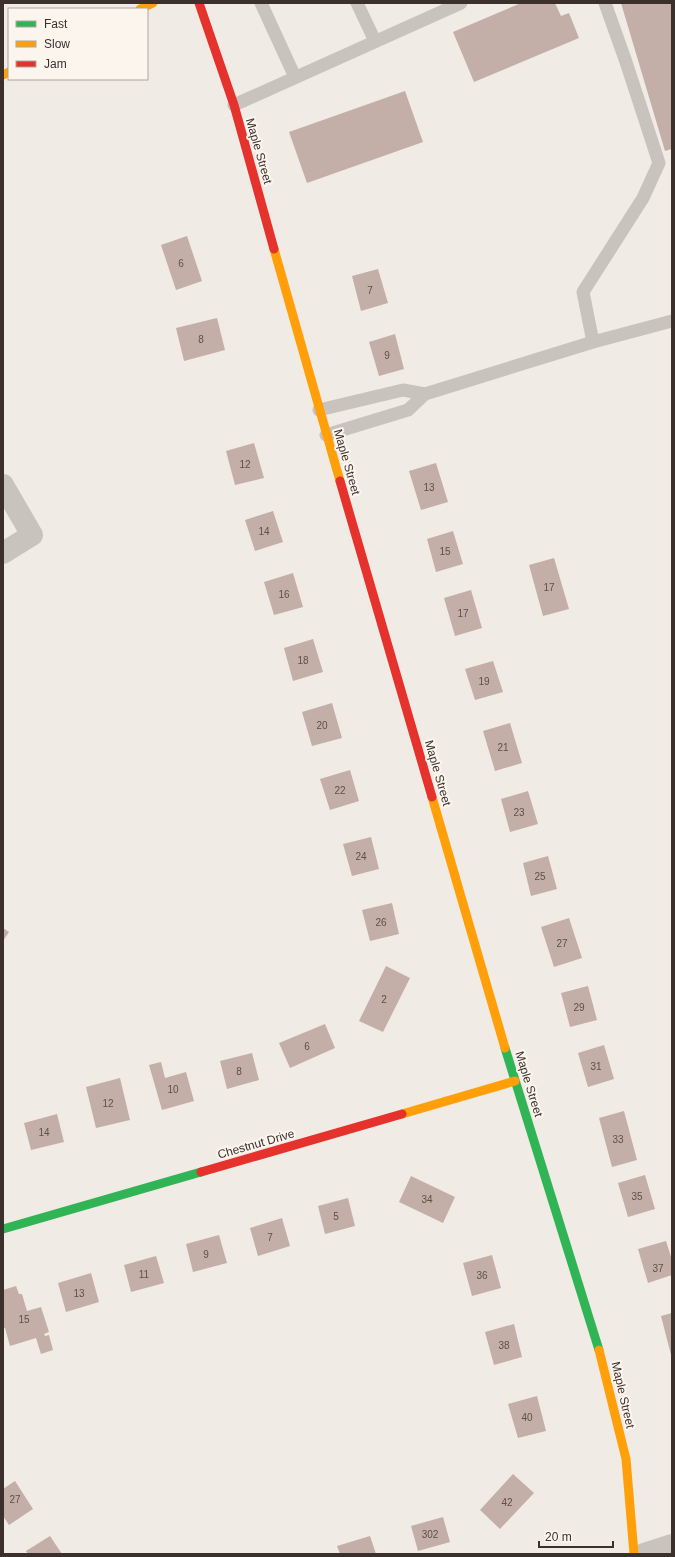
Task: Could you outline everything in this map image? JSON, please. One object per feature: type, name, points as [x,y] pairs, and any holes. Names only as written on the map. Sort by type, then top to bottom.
[{"type":"main road","points":[[142,8],[153,3]]},
{"type":"main road","name":"Maple Street","points":[[199,3],[216,48],[234,105],[326,436],[515,1081],[602,1356],[626,1459],[634,1554]]},
{"type":"main road","name":"Chestnut Drive","points":[[3,1229],[515,1081]]},
{"type":"street","points":[[3,485],[32,535],[3,553]]},
{"type":"street","points":[[644,1554],[672,1545]]},
{"type":"lane","points":[[261,3],[295,77]]},
{"type":"lane","points":[[357,3],[375,41]]},
{"type":"lane","points":[[234,105],[461,3]]},
{"type":"lane","points":[[593,342],[583,292],[643,198],[659,163],[605,3]]},
{"type":"lane","points":[[326,436],[408,410],[425,394],[593,342],[672,321]]},
{"type":"lane","points":[[319,410],[403,390],[425,394]]},
{"type":"building","points":[[521,3],[555,3],[561,16],[569,13],[579,38],[474,82],[453,32]]},
{"type":"building","points":[[621,3],[672,3],[672,149],[665,151]]},
{"type":"building","points":[[405,91],[423,142],[307,183],[289,132]]},
{"type":"building","points":[[187,236],[202,281],[176,290],[161,245]]},
{"type":"building","points":[[378,269],[388,303],[361,311],[352,276]]},
{"type":"building","points":[[217,318],[225,350],[184,361],[176,328]]},
{"type":"building","points":[[395,334],[404,369],[379,376],[369,342]]},
{"type":"building","points":[[254,443],[264,478],[235,485],[226,451]]},
{"type":"building","points":[[436,463],[448,502],[421,510],[409,471]]},
{"type":"building","points":[[273,511],[283,542],[255,551],[245,520]]},
{"type":"building","points":[[453,531],[463,564],[436,572],[427,539]]},
{"type":"building","points":[[554,558],[569,609],[543,616],[529,565]]},
{"type":"building","points":[[293,573],[303,607],[274,615],[264,582]]},
{"type":"building","points":[[471,590],[482,628],[455,636],[444,598]]},
{"type":"building","points":[[313,639],[323,672],[293,681],[284,648]]},
{"type":"building","points":[[493,661],[503,692],[475,700],[465,669]]},
{"type":"building","points":[[332,703],[342,738],[312,746],[302,712]]},
{"type":"building","points":[[510,723],[522,763],[495,771],[483,731]]},
{"type":"building","points":[[350,770],[359,801],[330,810],[320,779]]},
{"type":"building","points":[[528,791],[538,824],[510,832],[501,799]]},
{"type":"building","points":[[371,837],[379,869],[352,876],[343,844]]},
{"type":"building","points":[[548,856],[557,889],[531,896],[523,863]]},
{"type":"building","points":[[392,903],[399,934],[370,941],[362,910]]},
{"type":"building","points":[[569,918],[582,958],[554,967],[541,927]]},
{"type":"building","points":[[3,928],[9,932],[3,941]]},
{"type":"building","points":[[386,966],[410,978],[383,1032],[359,1021]]},
{"type":"building","points":[[588,986],[597,1020],[570,1027],[561,993]]},
{"type":"building","points":[[325,1024],[335,1048],[290,1068],[279,1043]]},
{"type":"building","points":[[604,1045],[614,1079],[588,1087],[578,1053]]},
{"type":"building","points":[[252,1053],[259,1080],[227,1089],[220,1061]]},
{"type":"building","points":[[161,1062],[165,1078],[186,1072],[194,1101],[162,1110],[149,1065]]},
{"type":"building","points":[[120,1078],[130,1120],[96,1128],[86,1087]]},
{"type":"building","points":[[624,1111],[637,1160],[612,1167],[599,1118]]},
{"type":"building","points":[[57,1114],[64,1142],[31,1150],[24,1123]]},
{"type":"building","points":[[645,1175],[655,1209],[628,1217],[618,1183]]},
{"type":"building","points":[[411,1176],[455,1197],[443,1223],[399,1202]]},
{"type":"building","points":[[348,1198],[355,1226],[325,1234],[318,1206]]},
{"type":"building","points":[[282,1218],[290,1246],[258,1256],[250,1228]]},
{"type":"building","points":[[219,1235],[227,1263],[193,1272],[186,1244]]},
{"type":"building","points":[[666,1241],[672,1260],[672,1275],[648,1283],[638,1249]]},
{"type":"building","points":[[492,1255],[501,1288],[472,1296],[463,1263]]},
{"type":"building","points":[[156,1256],[164,1283],[131,1292],[124,1265]]},
{"type":"building","points":[[91,1273],[99,1302],[66,1312],[58,1283]]},
{"type":"building","points":[[16,1286],[19,1294],[22,1294],[27,1311],[41,1307],[49,1332],[44,1334],[45,1336],[49,1335],[53,1350],[41,1354],[36,1338],[10,1346],[5,1328],[3,1328],[3,1290]]},
{"type":"building","points":[[672,1313],[672,1355],[671,1355],[661,1316]]},
{"type":"building","points":[[514,1324],[522,1357],[494,1365],[485,1332]]},
{"type":"building","points":[[537,1396],[546,1431],[518,1438],[508,1404]]},
{"type":"building","points":[[513,1474],[534,1493],[500,1529],[480,1510]]},
{"type":"building","points":[[15,1481],[33,1509],[9,1525],[3,1516],[3,1489]]},
{"type":"building","points":[[443,1517],[450,1542],[418,1551],[411,1526]]},
{"type":"building","points":[[50,1536],[62,1554],[28,1554],[26,1551]]},
{"type":"building","points":[[370,1536],[376,1554],[340,1554],[337,1546]]},
{"type":"traffic: fast","points":[[505,1048],[599,1350]]},
{"type":"traffic: fast","points":[[3,1229],[201,1172]]},
{"type":"traffic: slow","points":[[142,8],[153,3]]},
{"type":"traffic: slow","points":[[3,75],[8,72]]},
{"type":"traffic: slow","points":[[274,249],[340,481]]},
{"type":"traffic: slow","points":[[432,797],[505,1048]]},
{"type":"traffic: slow","points":[[402,1114],[515,1081]]},
{"type":"traffic: slow","points":[[599,1350],[626,1459],[634,1554]]},
{"type":"traffic: jam","points":[[199,3],[234,105],[274,249]]},
{"type":"traffic: jam","points":[[340,481],[432,797]]},
{"type":"traffic: jam","points":[[201,1172],[402,1114]]}]
